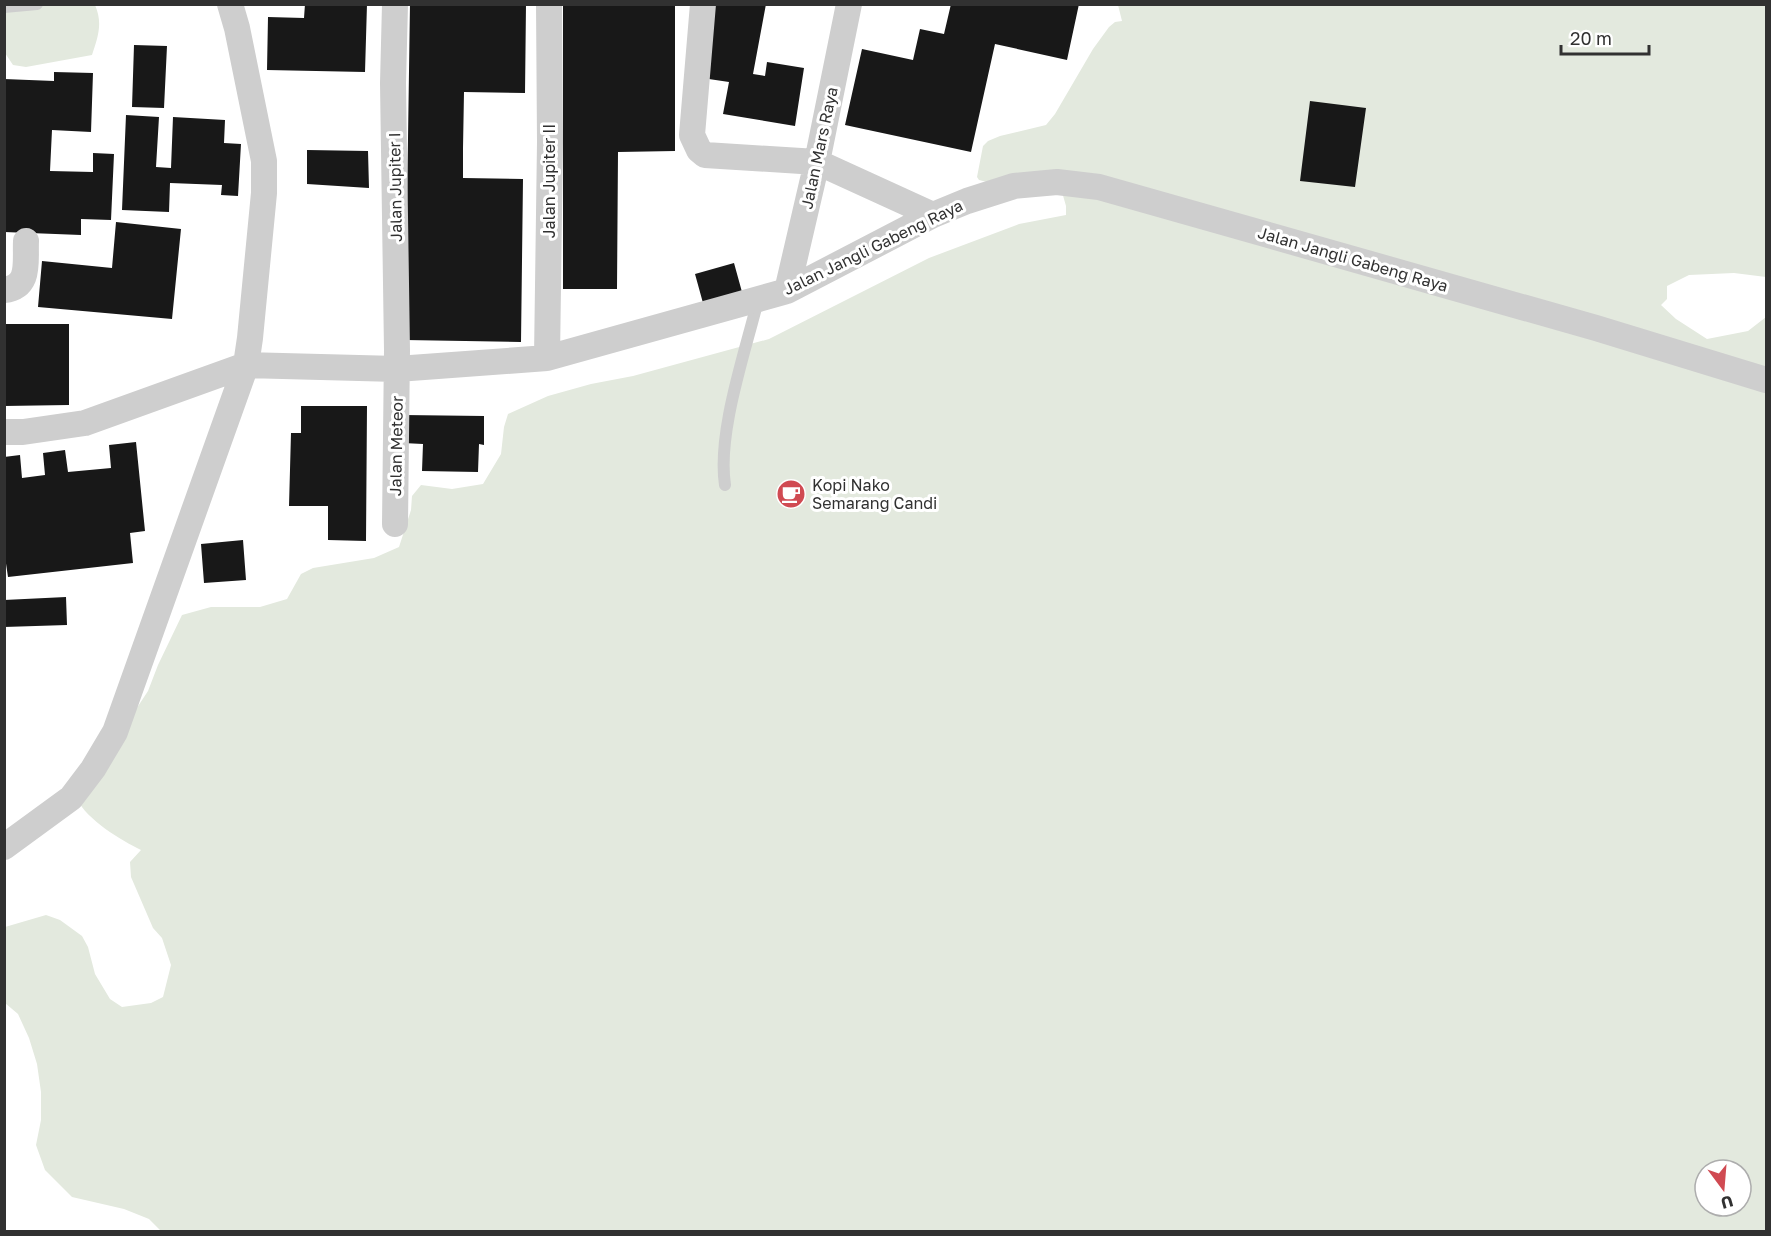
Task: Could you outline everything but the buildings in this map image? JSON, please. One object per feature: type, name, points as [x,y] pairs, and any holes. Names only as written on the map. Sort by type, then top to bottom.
[{"type":"street","points":[[4,847],[71,798],[93,770],[115,732],[246,365],[264,193],[264,161],[230,4]]},
{"type":"street","name":"Jalan Jupiter I","points":[[395,4],[393,83],[397,369]]},
{"type":"street","name":"Jalan Jupiter II","points":[[547,358],[549,4]]},
{"type":"street","points":[[703,4],[692,135],[699,150],[705,154],[817,162],[933,215]]},
{"type":"street","name":"Jalan Mars Raya","points":[[787,291],[817,162],[849,4]]},
{"type":"street","name":"Jalan Jangli Gabeng Raya","points":[[246,365],[397,369],[547,358],[787,291],[933,215],[967,201],[1014,186],[1057,182],[1099,187],[1596,328],[1767,381]]},
{"type":"street","points":[[4,290],[22,284],[26,241]]},
{"type":"street","points":[[4,432],[23,432],[85,423],[246,365]]},
{"type":"street","name":"Jalan Meteor","points":[[395,524],[397,369]]},
{"type":"lane","points":[[4,7],[37,4]]},
{"type":"lane","points":[[725,485],[722,465],[730,411],[758,298]]},
{"type":"shaded area","points":[[5,5],[95,5],[99,24],[92,55],[26,67],[13,65],[5,53]]},
{"type":"shaded area","points":[[1118,5],[1766,5],[1766,277],[1734,273],[1689,275],[1667,286],[1667,299],[1661,305],[1676,319],[1707,339],[1748,331],[1766,317],[1766,1231],[161,1231],[149,1219],[124,1209],[72,1197],[45,1170],[36,1145],[41,1120],[41,1092],[37,1064],[29,1038],[18,1014],[5,1003],[5,927],[46,915],[60,920],[82,936],[88,947],[95,974],[110,999],[122,1007],[151,1003],[163,997],[171,965],[162,938],[153,928],[131,877],[130,862],[141,850],[96,822],[77,799],[148,691],[182,615],[211,607],[260,607],[287,599],[301,574],[313,568],[374,558],[399,547],[411,510],[412,496],[421,485],[452,489],[483,484],[501,454],[508,414],[548,396],[591,384],[633,376],[769,339],[929,258],[1019,224],[1066,215],[1060,185],[991,183],[979,180],[977,177],[983,146],[1000,136],[1046,125],[1055,114],[1093,49],[1115,22],[1122,21]]},
{"type":"place","name":"Kopi Nako Semarang Candi","points":[[791,494]]}]
